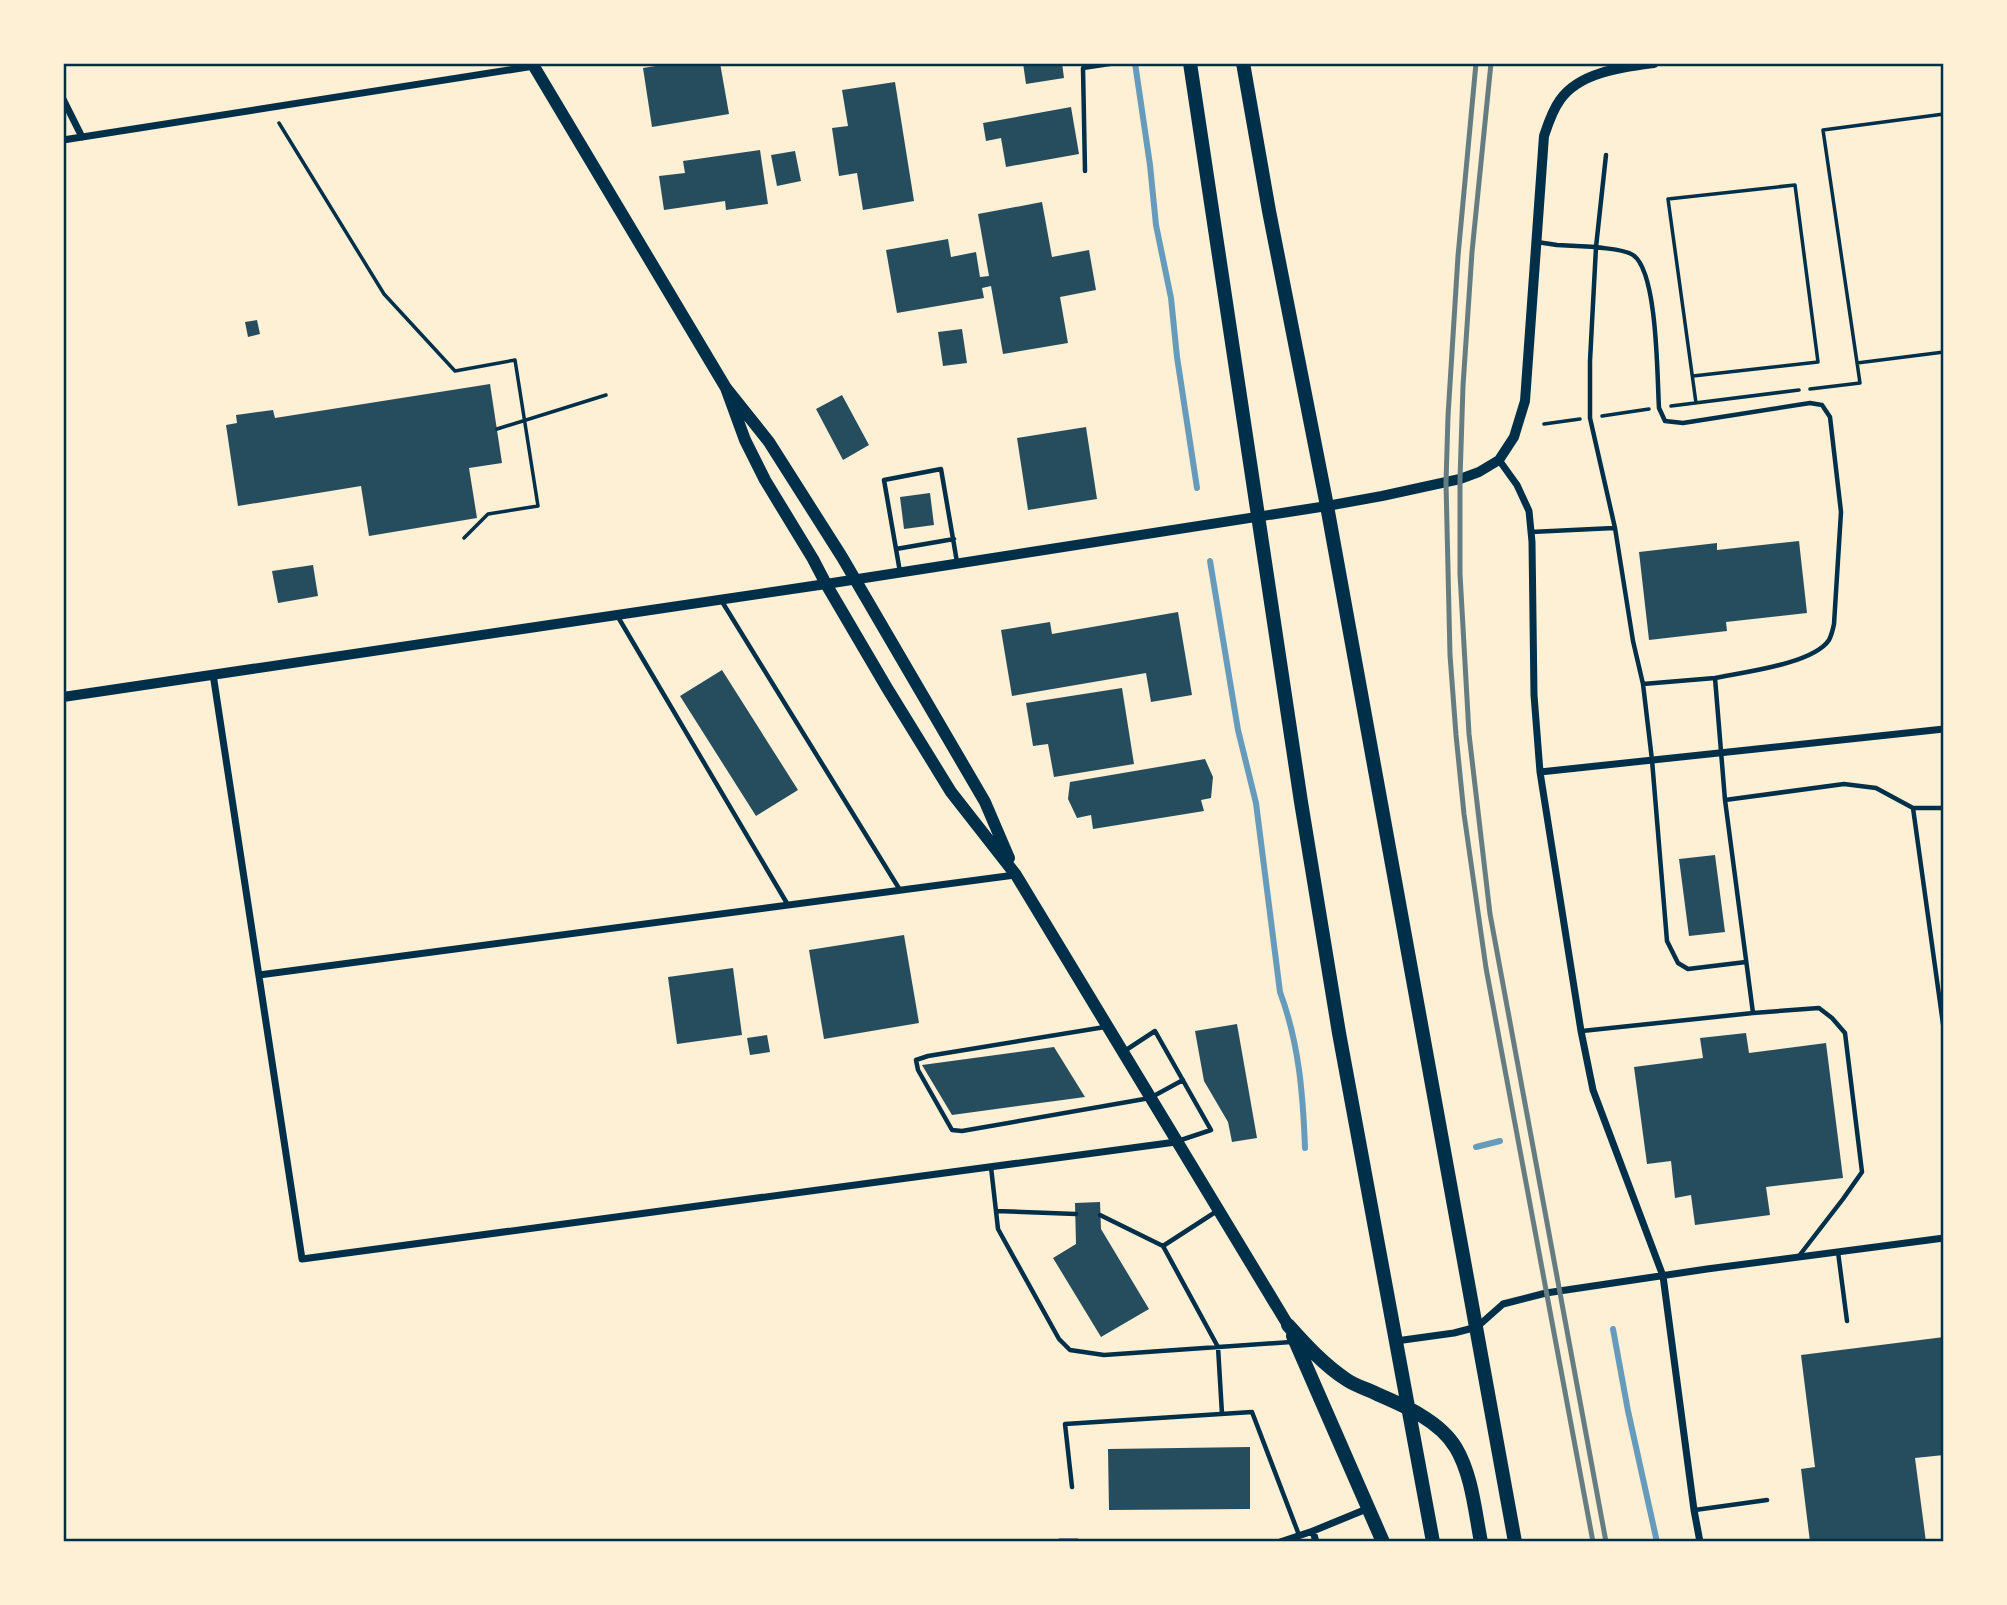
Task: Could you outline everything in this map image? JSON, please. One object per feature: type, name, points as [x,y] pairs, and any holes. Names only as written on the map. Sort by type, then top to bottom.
[{"type":"main road","points":[[1190,63],[1300,802],[1339,1033],[1433,1542]]},
{"type":"main road","points":[[1242,63],[1327,506],[1515,1542]]},
{"type":"main road","points":[[533,65],[726,387],[769,442],[855,580],[985,802],[1016,875]]},
{"type":"main road","points":[[726,387],[745,440],[765,480],[887,688],[951,792],[1016,875],[1288,1325],[1383,1542]]},
{"type":"main road","points":[[1288,1325],[1322,1361],[1349,1381],[1408,1408],[1443,1432],[1456,1448],[1471,1490],[1480,1542]]},
{"type":"street","points":[[63,697],[855,580],[1258,517],[1446,483],[1479,472],[1499,460],[1514,437],[1525,401],[1544,136],[1560,99],[1576,85],[1600,73],[1654,63]]},
{"type":"street","points":[[63,140],[533,65]]},
{"type":"street","points":[[63,99],[82,138]]},
{"type":"street","points":[[1499,460],[1517,485],[1529,511],[1534,695],[1540,772],[1581,1031],[1593,1090],[1663,1276],[1700,1542]]},
{"type":"street","points":[[213,674],[302,1259],[1176,1142]]},
{"type":"street","points":[[1540,772],[1944,729]]},
{"type":"street","points":[[259,975],[1016,875]]},
{"type":"street","points":[[1395,1341],[1454,1333],[1477,1326],[1503,1304],[1546,1293],[1944,1238]]},
{"type":"street","points":[[1280,1542],[1369,1508]]},
{"type":"street","points":[[1313,1531],[1317,1542]]},
{"type":"street","points":[[1060,1542],[1077,1542]]},
{"type":"lane","points":[[1085,171],[1083,68],[1114,63]]},
{"type":"lane","points":[[1606,155],[1596,247],[1590,418],[1615,528],[1633,641],[1643,684],[1667,941],[1678,963],[1688,969],[1746,962]]},
{"type":"lane","points":[[1536,242],[1557,246],[1596,247],[1632,254],[1639,261],[1645,274],[1653,312],[1659,408],[1665,421],[1683,424],[1810,403],[1822,405],[1830,417],[1841,512],[1835,624],[1829,640],[1814,654],[1796,660],[1715,678],[1643,684]]},
{"type":"lane","points":[[900,573],[884,480],[942,468],[957,563]]},
{"type":"lane","points":[[1531,532],[1615,528]]},
{"type":"lane","points":[[896,549],[954,539]]},
{"type":"lane","points":[[720,599],[901,891]]},
{"type":"lane","points":[[617,614],[789,906]]},
{"type":"lane","points":[[1715,678],[1725,800],[1753,1013]]},
{"type":"lane","points":[[1725,800],[1844,784],[1876,788],[1913,808],[1944,808]]},
{"type":"lane","points":[[1913,808],[1944,1031]]},
{"type":"lane","points":[[1581,1031],[1819,1008],[1832,1018],[1845,1033],[1861,1172],[1798,1257]]},
{"type":"lane","points":[[1107,1027],[916,1060],[918,1070],[952,1130],[962,1131],[1150,1098],[1183,1080]]},
{"type":"lane","points":[[1122,1052],[1155,1031],[1211,1130],[1176,1142]]},
{"type":"lane","points":[[991,1166],[998,1229],[1059,1339],[1070,1350],[1104,1355],[1295,1342]]},
{"type":"lane","points":[[996,1211],[1076,1214]]},
{"type":"lane","points":[[1163,1246],[1218,1211]]},
{"type":"lane","points":[[1101,1215],[1163,1246],[1218,1347],[1222,1414]]},
{"type":"lane","points":[[1838,1252],[1847,1321]]},
{"type":"lane","points":[[1072,1487],[1065,1424],[1252,1412],[1299,1535]]},
{"type":"lane","points":[[1694,1510],[1767,1500]]},
{"type":"path","points":[[1544,424],[1860,383],[1823,130],[1944,114]]},
{"type":"path","points":[[279,123],[384,294],[454,371],[515,360],[538,506],[488,514],[464,538]]},
{"type":"path","points":[[1693,376],[1818,362],[1795,185],[1668,199],[1696,403]]},
{"type":"path","points":[[1857,363],[1944,352]]},
{"type":"path","points":[[497,429],[606,395]]},
{"type":"building","points":[[674,63],[720,63],[729,114],[652,127],[643,68]]},
{"type":"building","points":[[1023,63],[1062,63],[1064,78],[1026,84]]},
{"type":"building","points":[[895,82],[914,201],[863,210],[857,173],[839,176],[832,128],[848,126],[842,90]]},
{"type":"building","points":[[1071,107],[1079,154],[1006,167],[1001,138],[986,141],[983,123]]},
{"type":"building","points":[[760,150],[768,204],[726,210],[725,201],[664,210],[659,176],[685,173],[683,161]]},
{"type":"building","points":[[795,151],[801,181],[777,186],[771,155]]},
{"type":"building","points":[[1042,202],[1052,257],[1089,250],[1096,290],[1060,297],[1068,343],[1003,354],[991,286],[982,288],[984,298],[897,313],[886,250],[948,239],[951,257],[976,252],[980,277],[989,276],[978,214]]},
{"type":"building","points":[[257,320],[260,334],[248,337],[245,322]]},
{"type":"building","points":[[962,329],[967,363],[943,366],[938,332]]},
{"type":"building","points":[[490,384],[502,463],[469,468],[477,518],[369,536],[361,486],[238,506],[226,425],[237,423],[236,415],[273,410],[275,418]]},
{"type":"building","points":[[842,395],[869,445],[843,460],[816,409]]},
{"type":"building","points":[[1086,427],[1097,499],[1028,510],[1017,438]]},
{"type":"building","points":[[930,493],[934,525],[904,529],[900,497]]},
{"type":"building","points":[[1799,541],[1807,613],[1726,622],[1727,631],[1649,640],[1639,552],[1717,543],[1717,550]]},
{"type":"building","points":[[313,565],[318,596],[278,603],[272,571]]},
{"type":"building","points":[[1178,612],[1192,695],[1151,702],[1146,673],[1012,696],[1001,630],[1050,622],[1052,634]]},
{"type":"building","points":[[722,670],[798,790],[756,816],[680,696]]},
{"type":"building","points":[[1122,688],[1134,764],[1054,777],[1048,744],[1033,746],[1026,703]]},
{"type":"building","points":[[1205,759],[1213,777],[1211,798],[1201,800],[1204,811],[1093,829],[1091,815],[1077,818],[1068,799],[1070,782]]},
{"type":"building","points":[[1715,855],[1725,932],[1689,936],[1679,859]]},
{"type":"building","points":[[904,935],[919,1023],[824,1039],[809,950]]},
{"type":"building","points":[[733,968],[742,1035],[677,1044],[668,977]]},
{"type":"building","points":[[1237,1024],[1257,1138],[1232,1142],[1228,1122],[1204,1081],[1195,1031]]},
{"type":"building","points":[[1746,1033],[1749,1053],[1826,1043],[1843,1178],[1766,1187],[1770,1215],[1695,1225],[1691,1195],[1675,1198],[1671,1161],[1647,1164],[1634,1067],[1703,1058],[1700,1038]]},
{"type":"building","points":[[767,1035],[770,1052],[750,1055],[747,1038]]},
{"type":"building","points":[[1054,1047],[1085,1097],[952,1115],[922,1065]]},
{"type":"building","points":[[1100,1202],[1101,1229],[1149,1309],[1101,1337],[1053,1258],[1076,1244],[1075,1203]]},
{"type":"building","points":[[1944,1337],[1944,1455],[1915,1458],[1926,1542],[1810,1542],[1801,1469],[1815,1467],[1801,1355]]},
{"type":"building","points":[[1250,1447],[1250,1509],[1109,1510],[1108,1449]]},
{"type":"waterway","points":[[1135,63],[1156,225],[1171,298],[1197,488]]},
{"type":"waterway","points":[[1210,561],[1238,730],[1256,803],[1280,992],[1292,1030],[1299,1069],[1305,1148]]},
{"type":"waterway","points":[[1476,1147],[1500,1141]]},
{"type":"waterway","points":[[1613,1329],[1657,1542]]},
{"type":"railway","points":[[1476,63],[1458,256],[1446,483],[1450,655],[1456,735],[1464,814],[1486,968],[1593,1542]]},
{"type":"railway","points":[[1491,63],[1472,252],[1463,386],[1460,574],[1469,734],[1490,914],[1606,1542]]}]
